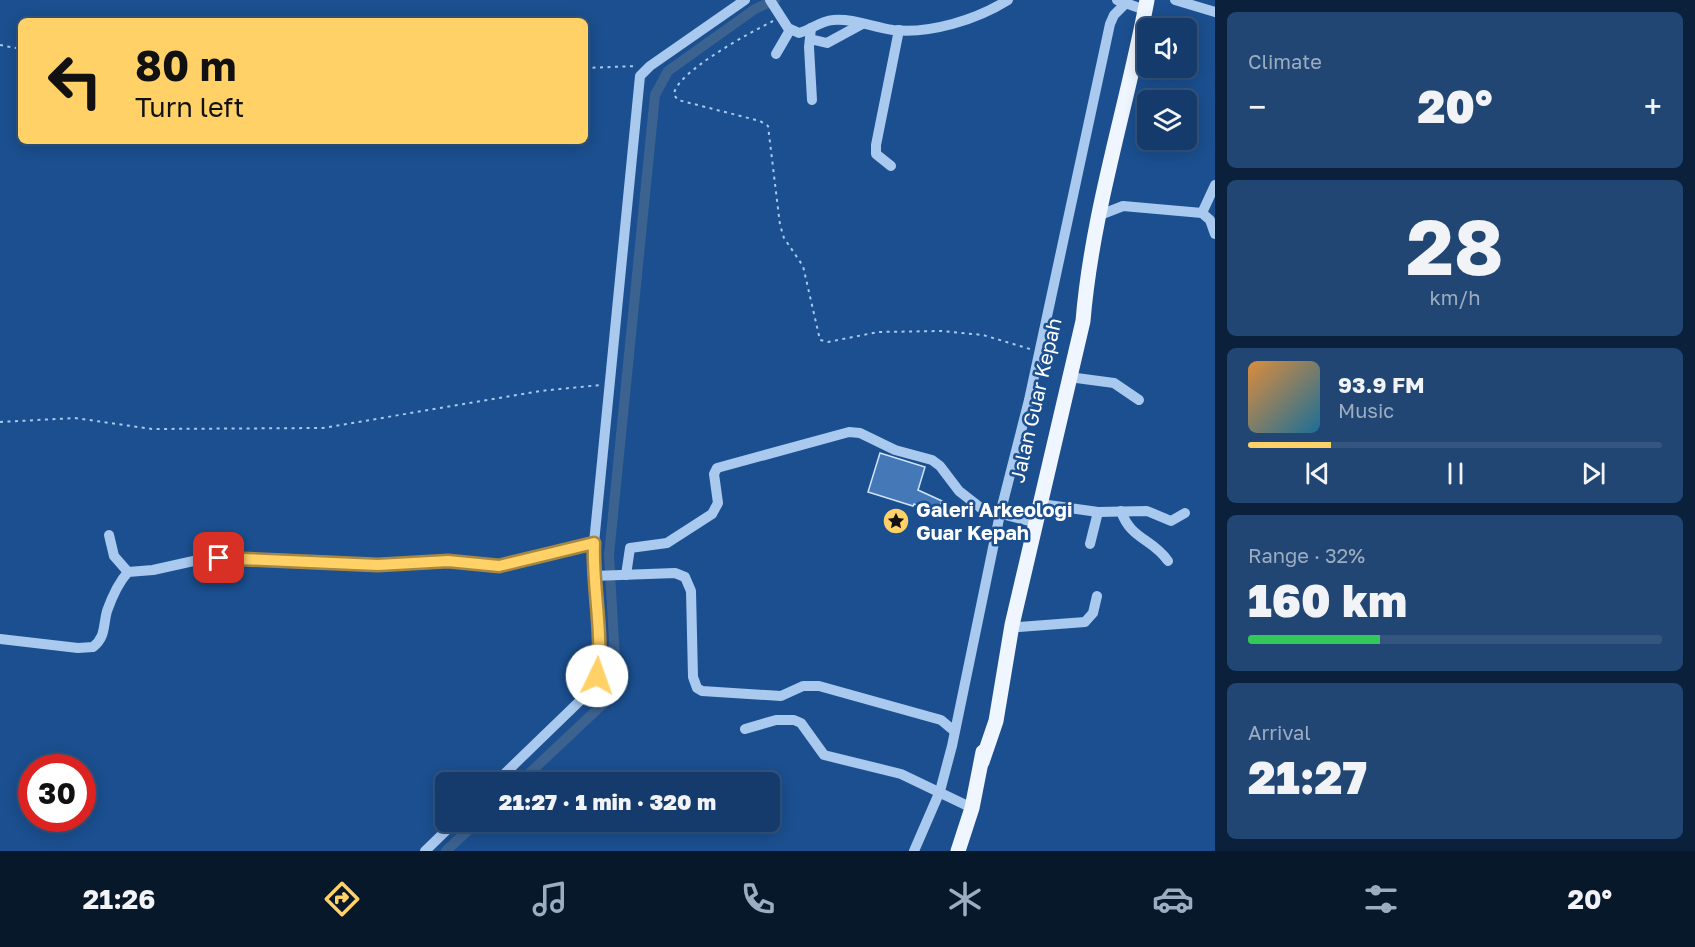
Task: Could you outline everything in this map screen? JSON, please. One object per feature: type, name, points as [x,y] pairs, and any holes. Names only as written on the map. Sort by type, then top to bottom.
[{"type":"main road","name":"Jalan Guar Kepah","points":[[958,851],[968,807],[996,721],[1029,521],[1041,504],[1083,321],[1085,296],[1111,154],[1146,5]]},
{"type":"main road","name":"Jalan Guar Kepah","points":[[982,762],[1004,626],[1074,318],[1085,296]]},
{"type":"street","points":[[506,772],[587,694],[595,681],[598,656],[597,576],[594,543],[637,93],[645,69],[745,0]]},
{"type":"street","points":[[770,0],[790,30],[799,33],[810,33],[836,19],[899,30],[927,30],[984,12],[1008,0]]},
{"type":"street","points":[[1175,0],[1215,12]]},
{"type":"street","points":[[914,851],[943,794],[953,730],[967,678],[1110,24],[1121,2],[1146,5]]},
{"type":"street","points":[[810,33],[826,43],[862,24]]},
{"type":"street","points":[[776,54],[790,30]]},
{"type":"street","points":[[891,166],[876,154],[876,144],[899,30]]},
{"type":"street","points":[[810,33],[812,100]]},
{"type":"street","points":[[1202,213],[1215,185]]},
{"type":"street","points":[[1100,214],[1123,206],[1202,213],[1210,220],[1215,234]]},
{"type":"street","points":[[1069,377],[1114,383],[1139,400]]},
{"type":"street","points":[[623,575],[630,548],[667,543],[712,514],[718,503],[714,474],[717,468],[843,433],[860,433],[895,450],[932,460],[940,465],[964,496],[982,509],[1029,521]]},
{"type":"street","points":[[1041,504],[1098,512],[1147,511],[1171,521],[1185,513]]},
{"type":"street","points":[[1121,511],[1132,532],[1160,550],[1168,561]]},
{"type":"street","points":[[1090,544],[1098,512]]},
{"type":"street","points":[[109,535],[114,556],[128,572]]},
{"type":"street","points":[[0,639],[78,648],[93,647],[103,637],[107,611],[117,586],[128,572],[153,570],[207,558],[378,565],[448,561],[504,566],[594,543]]},
{"type":"street","points":[[597,576],[675,573],[688,580],[691,591],[693,677],[700,690],[781,696],[803,686],[819,686],[941,720],[953,730]]},
{"type":"street","points":[[1012,624],[1019,627],[1085,622],[1093,613],[1096,596]]},
{"type":"street","points":[[745,729],[768,722],[794,720],[801,723],[824,755],[894,771],[968,807]]},
{"type":"street","points":[[425,851],[444,832]]},
{"type":"path","points":[[779,16],[695,69],[679,82],[674,95],[678,100],[760,121],[768,126],[780,225],[784,238],[802,266],[820,340],[828,342],[878,333],[942,331],[983,335],[1039,351]]},
{"type":"path","points":[[0,45],[18,48]]},
{"type":"path","points":[[588,68],[632,65],[645,69]]},
{"type":"path","points":[[0,422],[75,418],[144,428],[323,428],[584,385],[609,387]]},
{"type":"building","points":[[880,453],[925,467],[918,490],[942,501],[937,514],[914,504],[913,506],[868,492]]},
{"type":"waterway","points":[[531,772],[605,702],[616,677],[609,555],[655,95],[668,71],[755,9],[775,0]]},
{"type":"waterway","points":[[446,851],[466,832]]},
{"type":"place","name":"Galeri Arkeologi Guar Kepah","points":[[896,521]]},
{"type":"route","points":[[219,558],[257,562],[310,561],[378,565],[448,561],[499,566],[520,563],[575,546],[594,543],[597,676]]}]
